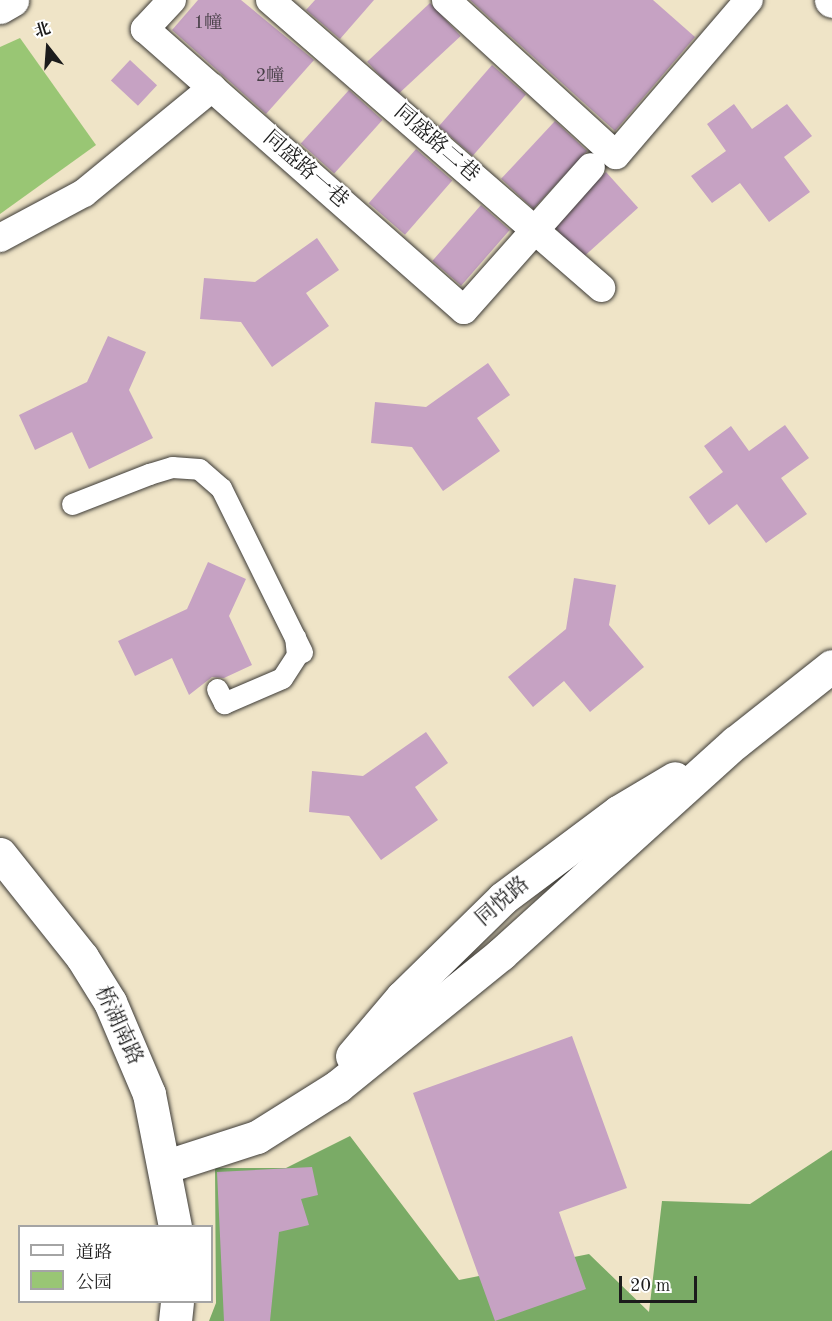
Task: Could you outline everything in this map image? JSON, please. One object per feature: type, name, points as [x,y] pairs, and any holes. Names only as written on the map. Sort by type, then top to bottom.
[{"type":"street","points":[[0,7],[12,0]]},
{"type":"street","name":"同盛路一巷","points":[[172,0],[145,29],[464,310],[535,230]]},
{"type":"street","name":"同盛路二巷","points":[[270,0],[601,288]]},
{"type":"street","points":[[446,0],[616,155],[749,0]]},
{"type":"street","points":[[0,238],[84,193],[212,88]]},
{"type":"street","points":[[535,230],[591,167]]},
{"type":"street","points":[[72,504],[172,467],[199,470],[221,488],[298,643],[297,655],[282,678],[224,704],[217,689]]},
{"type":"street","name":"同悦路","points":[[166,1166],[217,1154],[309,1107],[402,997],[504,898],[618,812],[736,742],[832,666]]},
{"type":"street","name":"桥湖南路","points":[[0,854],[82,957],[110,1002],[149,1095],[166,1166],[175,1225]]},
{"type":"street","points":[[175,1321],[177,1303]]},
{"type":"green space","points":[[20,38],[96,145],[0,214],[0,47]]},
{"type":"green space","points":[[350,1136],[459,1280],[589,1254],[649,1312],[662,1201],[750,1204],[832,1150],[832,1321],[209,1321],[216,1303],[215,1168],[286,1168]]},
{"type":"building","points":[[198,0],[241,0],[314,60],[266,114],[172,30]]},
{"type":"building","points":[[315,0],[374,0],[340,39],[306,10]]},
{"type":"building","points":[[470,0],[653,0],[695,37],[615,131]]},
{"type":"building","points":[[430,3],[461,36],[398,95],[367,62]]},
{"type":"building","points":[[130,60],[157,85],[138,106],[111,80]]},
{"type":"building","points":[[492,65],[526,95],[473,156],[439,126]]},
{"type":"building","points":[[349,90],[382,120],[334,174],[301,144]]},
{"type":"building","points":[[734,104],[752,129],[787,104],[812,136],[784,157],[810,192],[769,222],[740,183],[712,203],[691,176],[726,151],[707,124]]},
{"type":"building","points":[[555,121],[587,151],[533,209],[501,179]]},
{"type":"building","points":[[416,149],[452,180],[405,235],[369,203]]},
{"type":"building","points":[[606,172],[638,208],[582,258],[550,222]]},
{"type":"building","points":[[481,205],[510,230],[461,286],[432,261]]},
{"type":"building","points":[[317,238],[339,270],[306,293],[329,326],[272,367],[241,322],[200,319],[204,278],[255,282]]},
{"type":"building","points":[[108,336],[146,352],[129,390],[153,438],[89,469],[72,432],[35,450],[19,415],[87,382]]},
{"type":"building","points":[[488,363],[510,395],[477,418],[500,451],[443,491],[412,447],[371,443],[375,402],[426,407]]},
{"type":"building","points":[[785,425],[809,458],[781,478],[807,514],[766,543],[737,504],[709,525],[689,497],[723,472],[704,446],[731,426],[749,451]]},
{"type":"building","points":[[208,562],[246,579],[229,616],[252,665],[224,678],[212,677],[189,695],[172,658],[135,676],[118,641],[187,609]]},
{"type":"building","points":[[574,578],[616,585],[609,625],[644,667],[590,712],[564,681],[533,707],[508,677],[566,629]]},
{"type":"building","points":[[426,732],[448,763],[415,787],[438,820],[381,860],[349,816],[309,812],[312,771],[363,776]]},
{"type":"building","points":[[572,1036],[627,1188],[559,1212],[586,1289],[495,1321],[413,1093]]},
{"type":"building","points":[[312,1167],[318,1195],[301,1199],[309,1225],[279,1232],[270,1321],[224,1321],[217,1172]]}]
